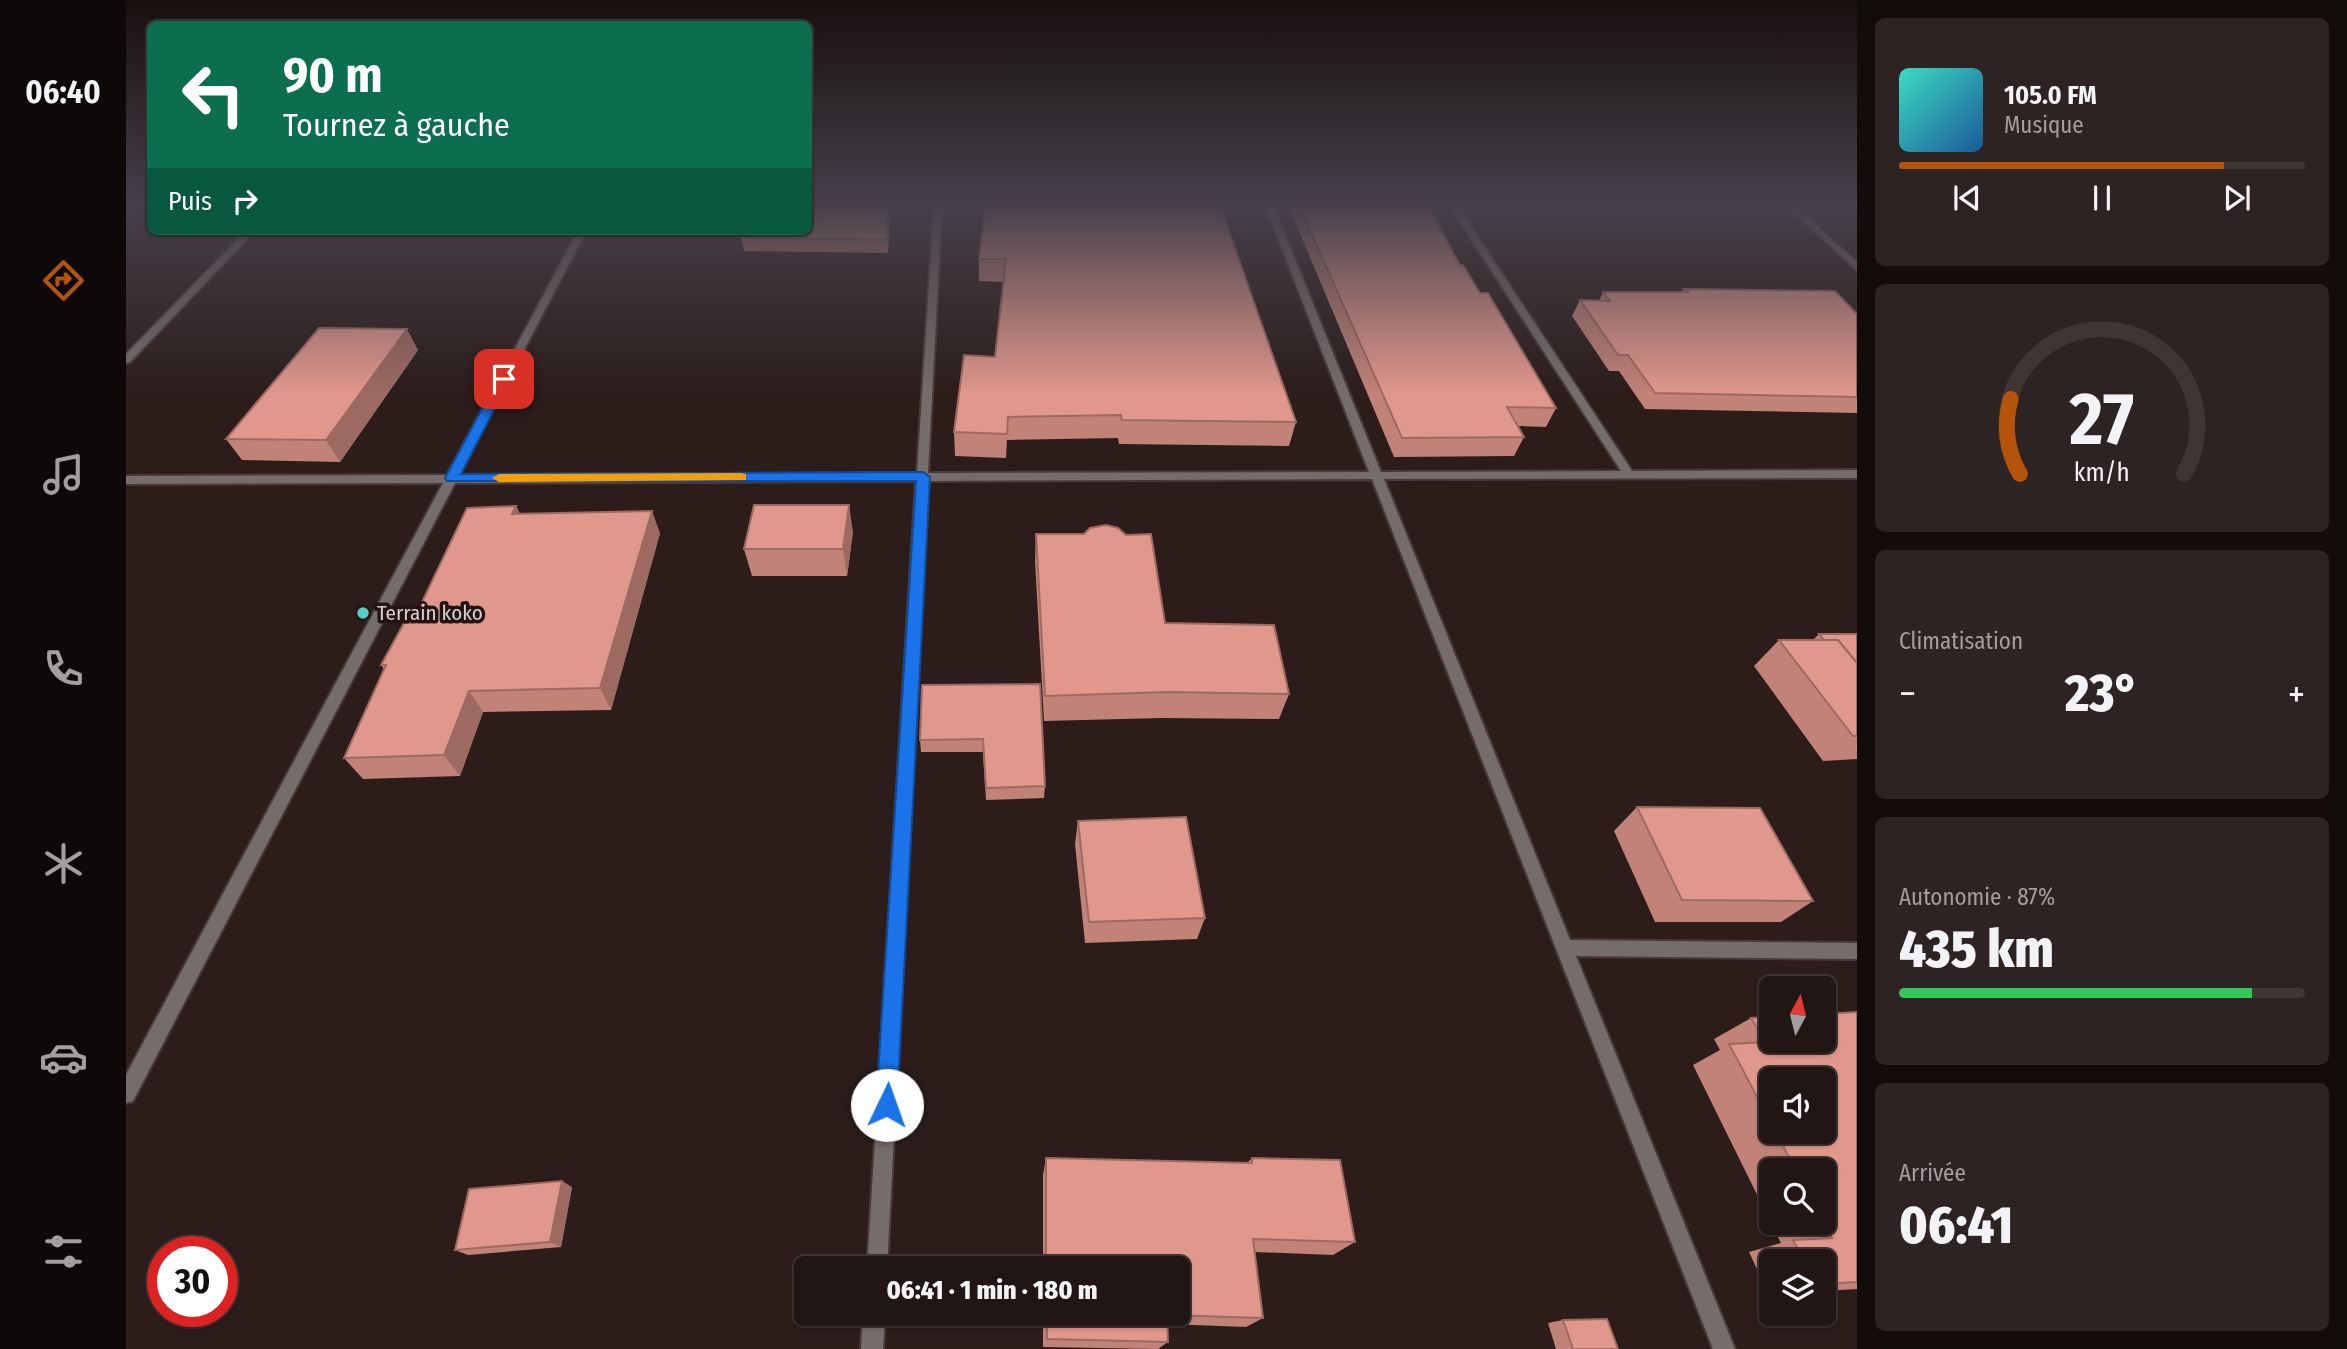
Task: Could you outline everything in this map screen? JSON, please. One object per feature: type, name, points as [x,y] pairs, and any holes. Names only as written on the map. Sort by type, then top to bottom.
[{"type":"street","points":[[126,360],[215,268]]},
{"type":"street","points":[[126,1094],[563,268]]},
{"type":"street","points":[[878,1256],[935,268]]},
{"type":"street","points":[[1294,268],[1724,1349]]},
{"type":"street","points":[[1494,268],[1629,475]]},
{"type":"street","points":[[126,480],[1857,474]]},
{"type":"street","points":[[1565,948],[1857,951]]},
{"type":"street","points":[[872,1349],[873,1326]]},
{"type":"building","points":[[1005,268],[1242,268],[1296,422],[1122,420],[1121,415],[1008,417],[1007,434],[954,432],[964,355],[995,357]]},
{"type":"building","points":[[1327,268],[1465,268],[1480,293],[1488,293],[1556,408],[1507,407],[1524,437],[1402,438]]},
{"type":"building","points":[[1684,289],[1835,291],[1857,314],[1857,397],[1655,393],[1628,355],[1618,355],[1580,300],[1610,301],[1603,292],[1688,292]]},
{"type":"building","points":[[319,328],[407,329],[326,440],[226,439]]},
{"type":"building","points":[[754,505],[849,505],[843,549],[744,549]]},
{"type":"building","points":[[516,506],[512,514],[652,511],[600,688],[469,691],[444,755],[344,758],[386,665],[381,665],[404,623],[412,623],[467,508]]},
{"type":"building","points":[[1106,525],[1118,528],[1126,535],[1151,534],[1165,623],[1274,625],[1289,694],[1168,692],[1045,696],[1036,534],[1084,534],[1090,528]]},
{"type":"building","points":[[1819,634],[1857,634],[1857,663],[1838,640],[1824,640]]},
{"type":"building","points":[[1779,640],[1838,640],[1857,663],[1857,736],[1853,736]]},
{"type":"building","points":[[1040,684],[1045,786],[986,788],[983,739],[920,740],[922,685]]},
{"type":"building","points":[[1637,807],[1760,808],[1813,901],[1682,900]]},
{"type":"building","points":[[1186,817],[1205,918],[1089,922],[1078,821]]},
{"type":"building","points":[[1857,1012],[1857,1282],[1836,1283],[1836,1249],[1798,1249],[1793,1240],[1832,1238],[1830,1235],[1836,1235],[1836,1158],[1789,1158],[1782,1144],[1836,1144],[1836,1067],[1759,1067],[1759,1100],[1729,1044],[1759,1042],[1759,1054],[1836,1054],[1836,1013]]},
{"type":"building","points":[[1751,1018],[1759,1018],[1759,1031]]},
{"type":"building","points":[[1046,1158],[1252,1163],[1252,1158],[1340,1160],[1355,1242],[1253,1239],[1263,1318],[1190,1316],[1190,1256],[1046,1256]]},
{"type":"building","points":[[562,1181],[550,1242],[455,1250],[469,1189]]},
{"type":"building","points":[[1607,1319],[1618,1349],[1573,1349],[1563,1320]]},
{"type":"building","points":[[1047,1326],[1167,1326],[1168,1342],[1047,1339]]},
{"type":"slow traffic","points":[[499,478],[741,477]]},
{"type":"place","name":"Terrain koko","points":[[363,613]]},
{"type":"route","points":[[504,379],[452,478],[923,477],[887,1105]]}]
